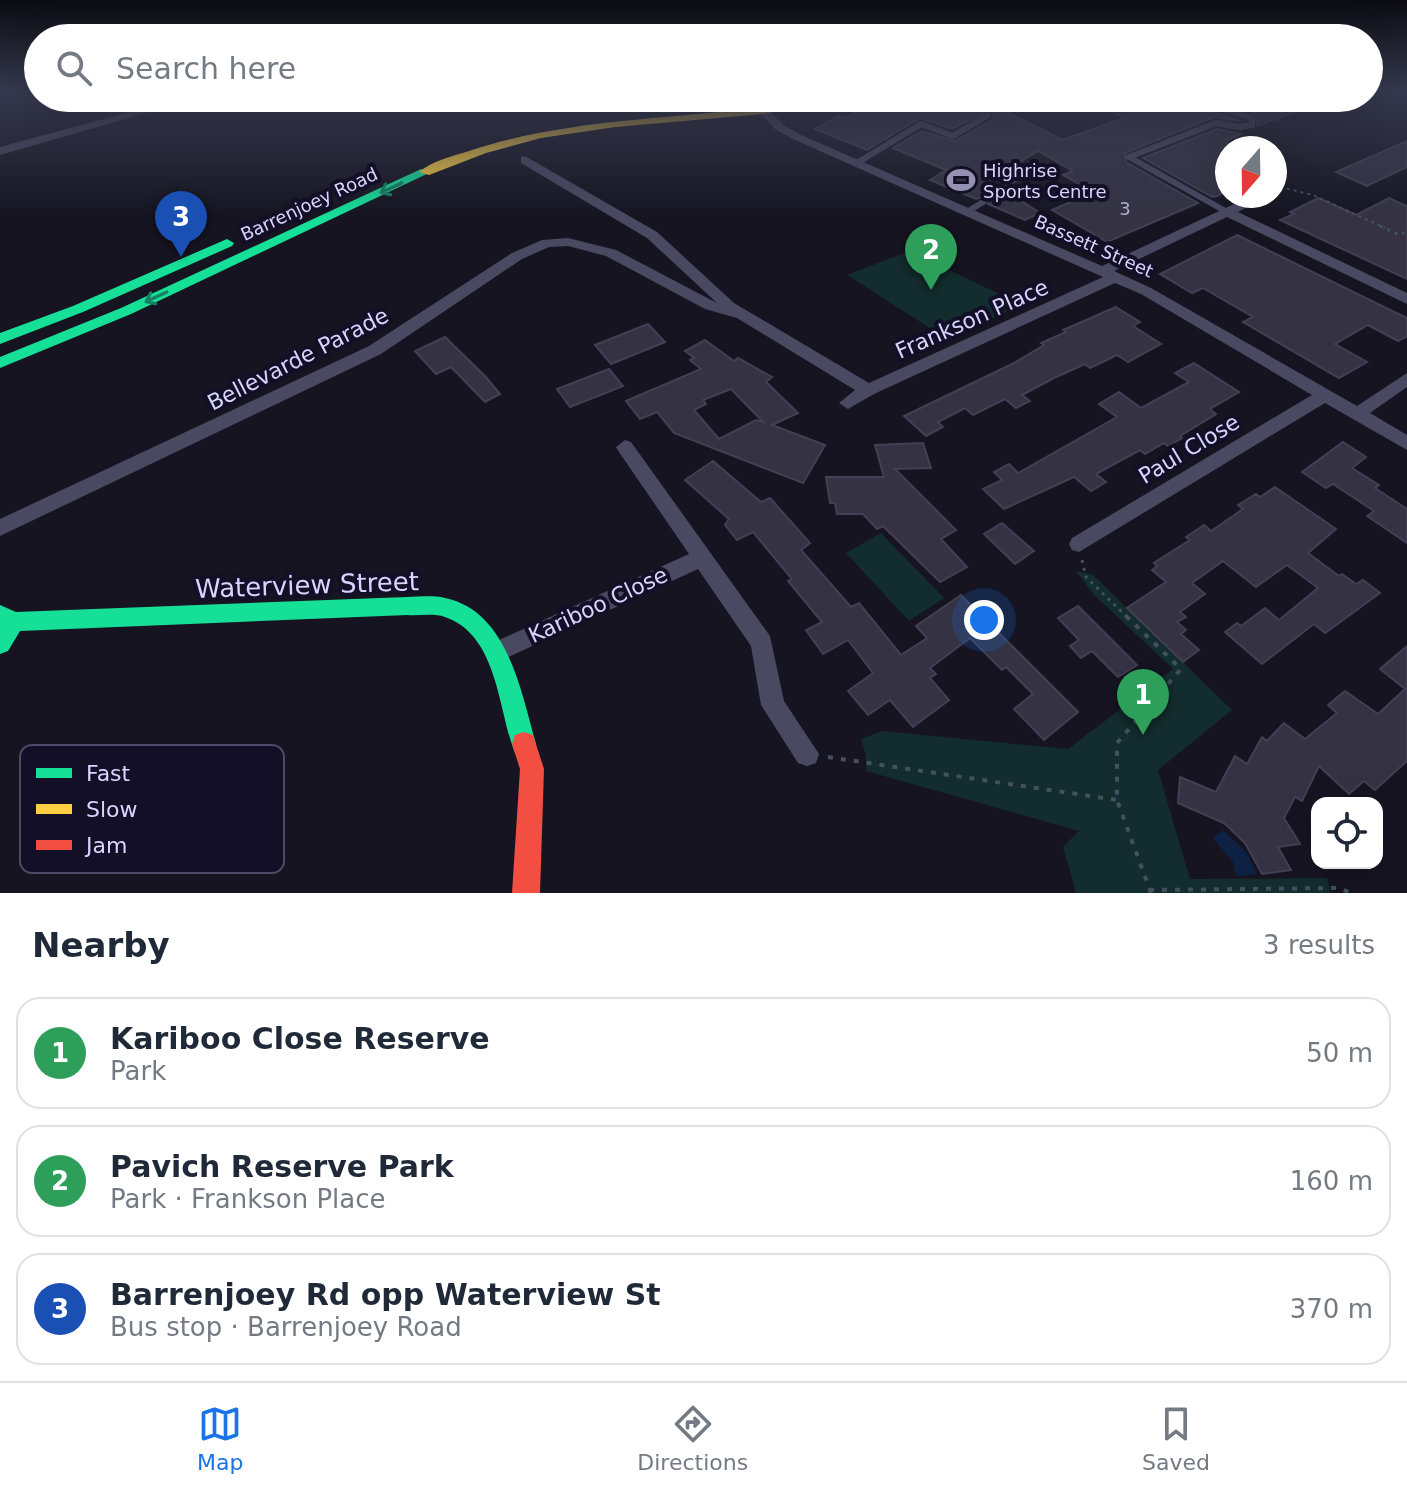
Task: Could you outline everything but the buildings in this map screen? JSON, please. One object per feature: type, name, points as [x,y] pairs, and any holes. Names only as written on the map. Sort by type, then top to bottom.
[{"type":"main road","name":"Barrenjoey Road","points":[[0,339],[78,309],[445,148],[491,134]]},
{"type":"main road","name":"Barrenjoey Road","points":[[0,363],[96,324],[462,157],[548,134]]},
{"type":"main road","name":"Waterview Street","points":[[7,618],[407,606],[450,608],[477,626],[496,652],[532,769],[526,893]]},
{"type":"main road","points":[[0,644],[7,618]]},
{"type":"street","points":[[0,151],[63,134]]},
{"type":"street","name":"Bassett Street","points":[[790,134],[1146,291],[1407,443]]},
{"type":"street","points":[[525,160],[652,235],[729,306],[868,390]]},
{"type":"street","name":"Frankson Place","points":[[848,403],[868,390],[1109,274],[1236,208]]},
{"type":"street","points":[[1227,212],[1407,299]]},
{"type":"street","name":"Bellevarde Parade","points":[[0,528],[375,350],[517,256],[547,243],[568,242],[611,253],[710,306],[742,314]]},
{"type":"street","points":[[1357,414],[1407,379]]},
{"type":"street","name":"Paul Close","points":[[1079,544],[1325,395]]},
{"type":"street","points":[[625,447],[762,643],[773,705],[807,754]]},
{"type":"street","name":"Kariboo Close","points":[[496,652],[701,558]]},
{"type":"lane","points":[[857,163],[905,134]]},
{"type":"lane","points":[[1189,134],[1129,157],[1227,212]]},
{"type":"lane","points":[[995,191],[1037,166]]},
{"type":"lane","points":[[967,212],[983,202]]},
{"type":"path","points":[[1287,190],[1313,195],[1399,235],[1407,231]]},
{"type":"path","points":[[1079,544],[1086,577],[1181,669],[1117,743],[1117,800],[1150,891],[1337,888],[1353,893]]},
{"type":"path","points":[[807,754],[1117,800]]},
{"type":"green space","points":[[909,251],[1023,305],[947,339],[847,275]]},
{"type":"green space","points":[[881,533],[944,598],[909,621],[846,553]]},
{"type":"green space","points":[[1076,571],[1092,574],[1232,710],[1158,770],[1190,879],[1327,878],[1331,893],[1076,893],[1063,847],[1079,831],[866,771],[861,739],[882,731],[1068,749],[1173,669],[1094,595]]},
{"type":"water","points":[[1223,830],[1247,853],[1257,874],[1236,876],[1233,862],[1213,838]]},
{"type":"traffic: fast","points":[[0,363],[126,311],[425,172]]},
{"type":"traffic: fast","points":[[0,339],[78,309],[227,243]]},
{"type":"traffic: fast","points":[[0,615],[14,622],[446,607],[468,619],[493,648],[508,686],[524,744]]},
{"type":"traffic: fast","points":[[0,644],[14,622]]},
{"type":"traffic: slow","points":[[425,172],[482,150],[549,134]]},
{"type":"traffic: jam","points":[[524,744],[532,769],[526,893]]},
{"type":"place","name":"Highrise Sports Centre","points":[[961,180]]},
{"type":"place","name":"Barrenjoey Rd opp Waterview St","points":[[181,257]]},
{"type":"place","name":"Pavich Reserve Park","points":[[931,290]]},
{"type":"place","name":"Kariboo Close Reserve","points":[[1143,735]]}]
